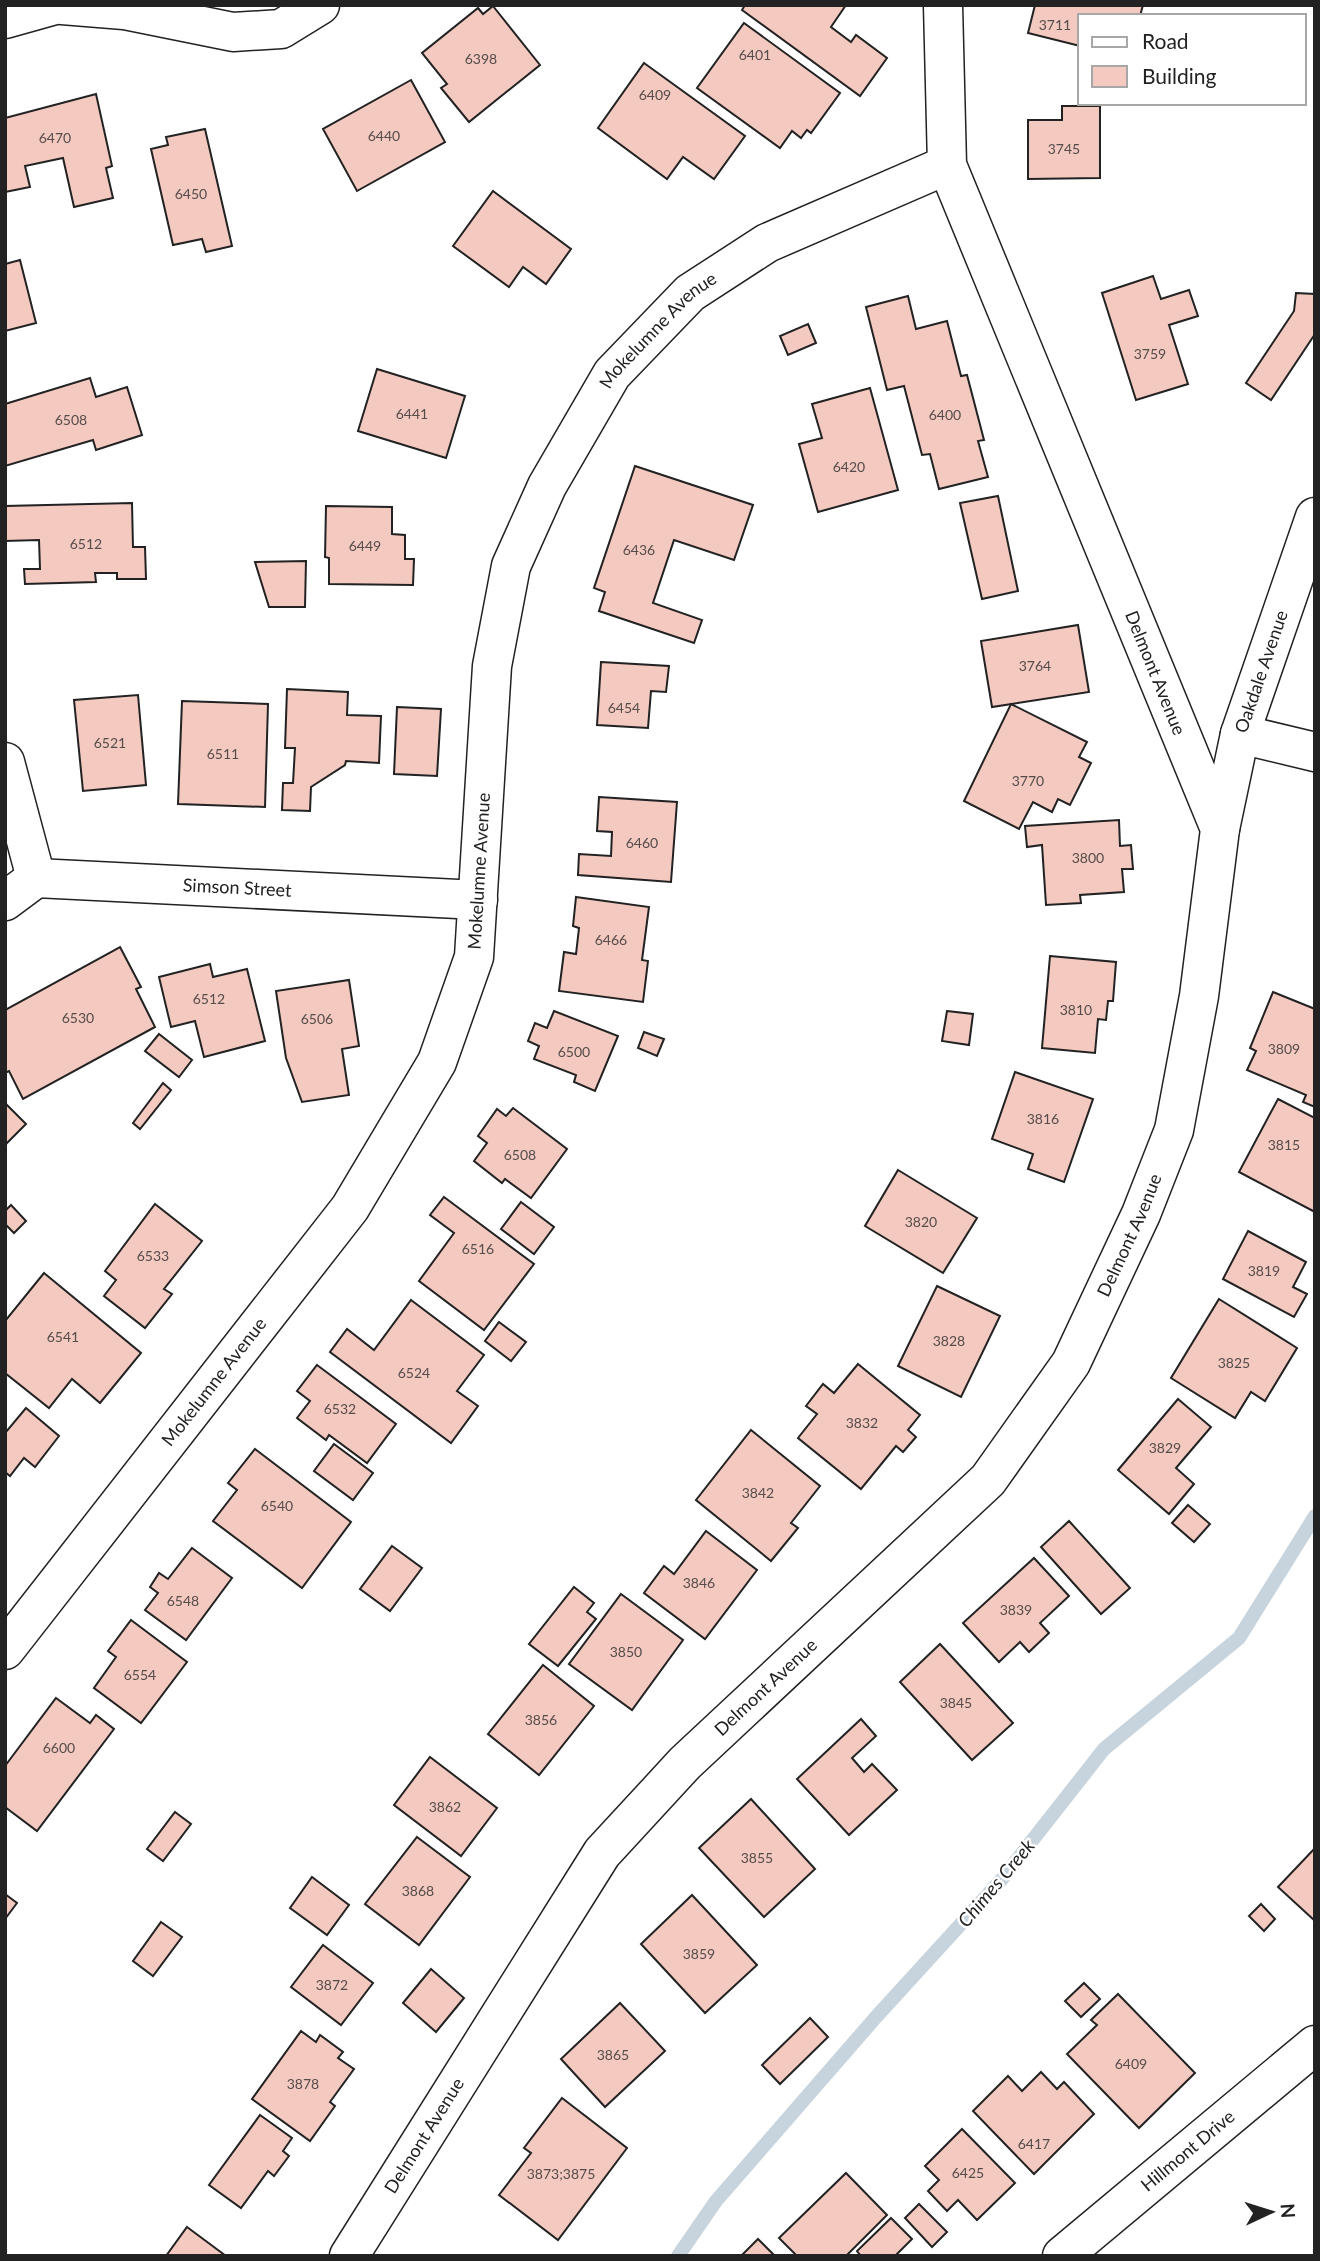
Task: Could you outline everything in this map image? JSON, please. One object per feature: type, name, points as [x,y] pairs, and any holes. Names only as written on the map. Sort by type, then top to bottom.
[{"type":"street","points":[[5,19],[55,5]]},
{"type":"street","points":[[62,5],[124,10],[233,33],[281,29],[320,5]]},
{"type":"street","name":"Delmont Avenue","points":[[349,2256],[602,1853],[685,1763],[988,1480],[1071,1363],[1142,1214],[1174,1129],[1199,996],[1220,829],[947,164],[943,5]]},
{"type":"street","name":"Mokelumne Avenue","points":[[5,1650],[357,1197],[437,1062],[474,957],[492,666],[511,566],[548,486],[612,374],[690,293],[767,243],[947,164]]},
{"type":"street","name":"Oakdale Avenue","points":[[1220,829],[1240,734],[1315,517]]},
{"type":"street","points":[[1240,734],[1315,752]]},
{"type":"street","points":[[5,762],[36,878],[5,901]]},
{"type":"street","name":"Simson Street","points":[[36,878],[478,900]]},
{"type":"street","name":"Hillmont Drive","points":[[1062,2256],[1315,2045]]},
{"type":"building","points":[[745,5],[846,5],[831,27],[851,42],[856,35],[887,58],[860,96],[742,10]]},
{"type":"building","points":[[1035,5],[1143,5],[1141,14],[1078,14],[1078,46],[1028,33]]},
{"type":"building","points":[[493,6],[540,65],[469,122],[441,88],[447,84],[422,53],[478,8],[483,14]]},
{"type":"building","points":[[744,23],[840,93],[811,133],[807,130],[801,138],[792,131],[780,148],[697,88]]},
{"type":"building","points":[[644,63],[745,136],[714,179],[683,157],[667,179],[598,128]]},
{"type":"building","points":[[411,80],[445,142],[357,191],[323,129]]},
{"type":"building","points":[[96,94],[112,166],[106,168],[113,198],[74,207],[63,158],[25,166],[30,187],[5,192],[5,118]]},
{"type":"building","points":[[1062,106],[1100,106],[1100,178],[1028,179],[1028,120],[1062,120]]},
{"type":"building","points":[[205,129],[232,246],[206,252],[202,239],[173,245],[151,149],[168,145],[166,137]]},
{"type":"building","points":[[493,191],[571,249],[546,284],[523,267],[509,287],[453,246]]},
{"type":"building","points":[[20,260],[36,323],[5,331],[5,264]]},
{"type":"building","points":[[1153,276],[1161,299],[1189,290],[1198,316],[1169,325],[1188,384],[1136,400],[1102,293]]},
{"type":"building","points":[[1296,293],[1315,294],[1315,334],[1271,400],[1246,383],[1294,311]]},
{"type":"building","points":[[908,296],[916,329],[947,321],[961,376],[967,375],[984,440],[978,441],[988,477],[939,489],[930,454],[922,455],[904,386],[887,390],[866,307]]},
{"type":"building","points":[[808,324],[816,343],[788,355],[780,336]]},
{"type":"building","points":[[377,369],[465,396],[446,458],[358,431]]},
{"type":"building","points":[[90,378],[96,397],[127,387],[142,435],[96,450],[93,440],[5,466],[5,404]]},
{"type":"building","points":[[870,388],[898,490],[818,512],[799,444],[822,438],[812,404]]},
{"type":"building","points":[[635,466],[753,505],[734,560],[674,540],[653,603],[702,620],[694,643],[599,611],[605,592],[594,588]]},
{"type":"building","points":[[998,496],[1018,591],[982,599],[960,503]]},
{"type":"building","points":[[132,503],[133,547],[145,547],[146,579],[117,579],[117,573],[95,573],[96,582],[25,584],[24,569],[40,569],[39,540],[5,541],[5,506]]},
{"type":"building","points":[[326,506],[392,507],[392,534],[405,535],[405,559],[414,559],[413,585],[329,584],[329,558],[325,557]]},
{"type":"building","points":[[306,561],[305,607],[269,607],[255,562]]},
{"type":"building","points":[[1078,625],[1089,692],[992,707],[981,641]]},
{"type":"building","points":[[601,662],[669,666],[666,692],[651,691],[648,728],[597,725]]},
{"type":"building","points":[[287,689],[348,692],[347,715],[381,716],[379,763],[346,761],[345,765],[311,787],[310,811],[282,810],[283,783],[293,783],[295,748],[285,748]]},
{"type":"building","points":[[138,695],[146,785],[83,791],[74,700]]},
{"type":"building","points":[[182,701],[268,704],[265,807],[178,804]]},
{"type":"building","points":[[1011,704],[1087,742],[1079,757],[1091,763],[1070,805],[1058,799],[1052,812],[1033,802],[1019,829],[964,801]]},
{"type":"building","points":[[397,707],[441,709],[437,776],[394,774]]},
{"type":"building","points":[[599,797],[677,802],[671,882],[578,875],[579,854],[611,856],[612,832],[597,831]]},
{"type":"building","points":[[1119,820],[1120,846],[1131,845],[1133,869],[1122,869],[1124,892],[1080,895],[1081,903],[1046,905],[1042,845],[1027,847],[1025,826]]},
{"type":"building","points":[[576,897],[649,907],[642,960],[648,961],[643,1002],[559,991],[564,952],[576,954],[579,928],[573,926]]},
{"type":"building","points":[[120,947],[141,987],[136,989],[155,1027],[23,1099],[9,1071],[5,1073],[5,1010]]},
{"type":"building","points":[[1050,956],[1116,962],[1113,1001],[1108,1001],[1106,1020],[1098,1019],[1095,1053],[1042,1048]]},
{"type":"building","points":[[210,964],[213,977],[247,969],[265,1041],[204,1057],[195,1021],[171,1027],[159,977]]},
{"type":"building","points":[[349,980],[359,1046],[342,1049],[349,1095],[302,1102],[286,1058],[276,991]]},
{"type":"building","points":[[1273,992],[1315,1009],[1315,1107],[1303,1102],[1306,1095],[1247,1070],[1256,1051],[1250,1048]]},
{"type":"building","points":[[554,1011],[618,1036],[595,1091],[574,1082],[576,1075],[534,1059],[539,1046],[528,1041],[535,1023],[547,1028]]},
{"type":"building","points":[[947,1011],[973,1014],[969,1045],[942,1041]]},
{"type":"building","points":[[644,1032],[664,1039],[657,1056],[638,1048]]},
{"type":"building","points":[[159,1034],[192,1060],[179,1077],[145,1051]]},
{"type":"building","points":[[1015,1072],[1093,1099],[1064,1182],[1028,1169],[1033,1154],[992,1139]]},
{"type":"building","points":[[163,1083],[171,1090],[140,1129],[133,1123]]},
{"type":"building","points":[[1278,1099],[1315,1118],[1315,1212],[1239,1172]]},
{"type":"building","points":[[5,1103],[26,1124],[5,1145]]},
{"type":"building","points":[[513,1108],[567,1149],[531,1198],[505,1179],[502,1183],[474,1161],[487,1143],[478,1136],[497,1109],[506,1116]]},
{"type":"building","points":[[898,1170],[977,1218],[943,1273],[865,1226]]},
{"type":"building","points":[[444,1197],[534,1264],[484,1330],[419,1281],[454,1233],[430,1215]]},
{"type":"building","points":[[521,1202],[554,1227],[534,1254],[501,1229]]},
{"type":"building","points":[[155,1204],[202,1241],[164,1289],[172,1294],[145,1328],[104,1296],[116,1280],[105,1271]]},
{"type":"building","points":[[11,1205],[26,1221],[14,1233],[5,1224],[5,1211]]},
{"type":"building","points":[[1248,1231],[1306,1262],[1293,1287],[1307,1294],[1294,1317],[1223,1279]]},
{"type":"building","points":[[44,1273],[141,1353],[100,1403],[72,1379],[49,1408],[5,1373],[5,1321]]},
{"type":"building","points":[[937,1286],[1000,1316],[961,1397],[898,1366]]},
{"type":"building","points":[[1219,1299],[1297,1348],[1265,1401],[1251,1392],[1235,1418],[1171,1378]]},
{"type":"building","points":[[411,1300],[484,1355],[457,1391],[478,1406],[451,1443],[330,1352],[347,1329],[374,1350]]},
{"type":"building","points":[[499,1322],[526,1342],[511,1361],[485,1341]]},
{"type":"building","points":[[858,1364],[920,1415],[908,1430],[916,1437],[903,1452],[896,1446],[861,1489],[798,1438],[817,1414],[806,1406],[823,1384],[834,1393]]},
{"type":"building","points":[[317,1365],[396,1424],[367,1463],[329,1435],[326,1440],[297,1418],[310,1401],[297,1391]]},
{"type":"building","points":[[1178,1399],[1211,1427],[1176,1468],[1194,1484],[1169,1514],[1118,1470]]},
{"type":"building","points":[[26,1408],[59,1436],[35,1467],[24,1458],[10,1476],[5,1472],[5,1433]]},
{"type":"building","points":[[751,1430],[820,1486],[791,1523],[798,1528],[771,1561],[696,1500]]},
{"type":"building","points":[[334,1444],[373,1473],[353,1500],[314,1471]]},
{"type":"building","points":[[255,1449],[351,1522],[302,1588],[213,1521],[237,1490],[228,1483]]},
{"type":"building","points":[[1188,1505],[1210,1524],[1194,1542],[1172,1523]]},
{"type":"building","points":[[1069,1521],[1130,1588],[1101,1614],[1041,1547]]},
{"type":"building","points":[[706,1531],[757,1570],[705,1639],[644,1593],[664,1566],[674,1574]]},
{"type":"building","points":[[392,1546],[422,1568],[390,1611],[360,1589]]},
{"type":"building","points":[[192,1548],[232,1578],[186,1640],[145,1610],[158,1593],[150,1587],[159,1573],[168,1579]]},
{"type":"building","points":[[1034,1558],[1069,1596],[1040,1623],[1049,1633],[1029,1652],[1020,1642],[999,1662],[963,1623]]},
{"type":"building","points":[[574,1587],[594,1603],[587,1612],[596,1619],[558,1666],[529,1644]]},
{"type":"building","points":[[621,1594],[683,1640],[632,1710],[569,1664]]},
{"type":"building","points":[[131,1620],[187,1662],[141,1723],[94,1688],[116,1657],[108,1651]]},
{"type":"building","points":[[940,1644],[1013,1723],[972,1760],[900,1682]]},
{"type":"building","points":[[543,1665],[594,1706],[539,1775],[488,1734]]},
{"type":"building","points":[[56,1698],[90,1723],[96,1715],[114,1729],[37,1831],[5,1807],[5,1766]]},
{"type":"building","points":[[861,1719],[876,1736],[852,1758],[864,1772],[872,1764],[897,1790],[849,1835],[797,1779]]},
{"type":"building","points":[[430,1757],[497,1808],[461,1856],[394,1805]]},
{"type":"building","points":[[751,1799],[815,1869],[764,1917],[699,1848]]},
{"type":"building","points":[[175,1812],[191,1824],[163,1861],[147,1849]]},
{"type":"building","points":[[417,1837],[470,1877],[419,1945],[365,1904]]},
{"type":"building","points":[[1315,1848],[1315,1921],[1278,1887]]},
{"type":"building","points":[[312,1877],[349,1905],[327,1935],[290,1908]]},
{"type":"building","points":[[5,1894],[17,1903],[5,1919]]},
{"type":"building","points":[[692,1895],[757,1965],[705,2013],[641,1944]]},
{"type":"building","points":[[1261,1904],[1275,1919],[1264,1931],[1249,1916]]},
{"type":"building","points":[[161,1922],[182,1937],[153,1976],[133,1961]]},
{"type":"building","points":[[323,1945],[373,1983],[341,2025],[291,1987]]},
{"type":"building","points":[[431,1969],[464,1998],[436,2032],[403,2003]]},
{"type":"building","points":[[1084,1983],[1100,1999],[1081,2017],[1065,2001]]},
{"type":"building","points":[[1118,1994],[1195,2073],[1139,2128],[1067,2054],[1097,2025],[1091,2020]]},
{"type":"building","points":[[620,2003],[665,2051],[605,2107],[561,2059]]},
{"type":"building","points":[[810,2018],[828,2037],[780,2084],[762,2065]]},
{"type":"building","points":[[301,2031],[316,2042],[320,2035],[343,2052],[338,2058],[354,2069],[330,2102],[335,2106],[310,2141],[252,2099]]},
{"type":"building","points":[[1041,2072],[1057,2089],[1064,2082],[1094,2114],[1034,2174],[973,2111],[1008,2076],[1022,2091]]},
{"type":"building","points":[[562,2098],[627,2148],[558,2240],[499,2195],[531,2153],[524,2148]]},
{"type":"building","points":[[260,2115],[292,2138],[283,2151],[289,2156],[274,2176],[268,2171],[241,2208],[209,2185]]},
{"type":"building","points":[[962,2129],[1015,2183],[977,2220],[958,2200],[947,2211],[928,2191],[939,2180],[925,2166]]},
{"type":"building","points":[[846,2173],[887,2215],[846,2256],[797,2256],[779,2238]]},
{"type":"building","points":[[919,2204],[947,2232],[932,2247],[905,2218]]},
{"type":"building","points":[[891,2218],[912,2239],[895,2256],[861,2256],[857,2251]]},
{"type":"building","points":[[187,2227],[226,2256],[166,2256]]},
{"type":"building","points":[[758,2239],[775,2256],[741,2256]]},
{"type":"waterway","name":"Chimes Creek","points":[[678,2256],[716,2201],[876,2017],[1002,1879],[1104,1749],[1239,1638],[1315,1516]]}]
